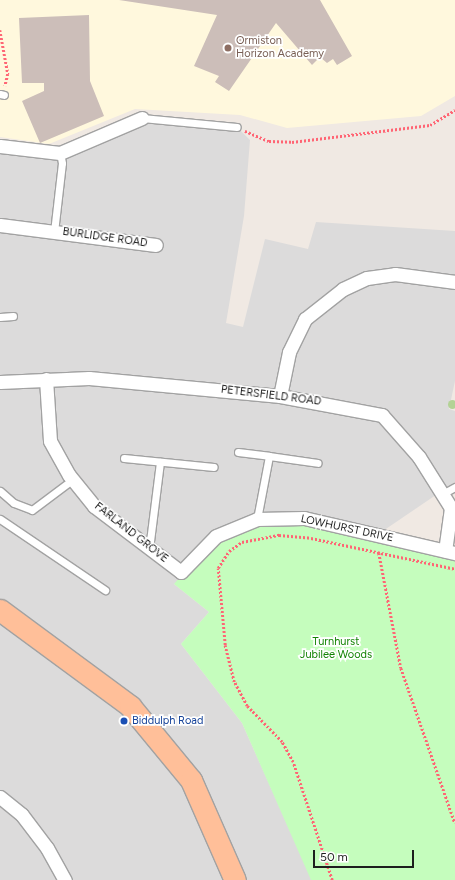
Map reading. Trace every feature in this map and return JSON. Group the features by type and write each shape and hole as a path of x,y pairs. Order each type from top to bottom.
{"main road":[{"path":"0,610 130,706 191,780 235,880"}],"street":[{"path":"0,146 60,153 142,118"},
{"name":"BURLIDGE ROAD","path":"0,225 156,245"},
{"path":"280,396 289,352 302,325 343,289 367,278 395,274 455,282"},
{"name":"PETERSFIELD ROAD","path":"0,382 89,378 280,396 382,415 450,490 452,522 450,552"},
{"name":"FARLAND GROVE","path":"46,379 50,441 72,480 94,506 181,572 216,536"},
{"name":"LOWHURST DRIVE","path":"216,536 257,519 304,518 450,552"},
{"path":"0,797 22,815 47,848 65,880"}],"lane":[{"path":"142,118 237,127"},
{"name":"BURLIDGE ROAD","path":"54,232 62,163 60,153"},
{"path":"0,318 13,316"},
{"path":"238,452 318,463"},
{"path":"257,519 269,456"},
{"path":"124,458 214,467"},
{"path":"149,549 160,462"},
{"path":"0,491 14,503 32,510 72,480"},
{"path":"0,519 105,590"}],"path":[{"path":"0,30 8,74 2,94"},
{"path":"237,127 269,141 292,142 430,126 455,110"},
{"path":"332,880 293,762 282,742 247,706 234,682 225,645 218,568 229,551 263,535 311,538 455,569"},
{"path":"379,553 401,668 455,823"}],"shaded area":[{"name":"Ormiston Horizon Academy","path":"0,0 455,0 455,96 421,116 287,128 240,115 135,109 49,144 0,137"},
{"path":"142,118 237,127 250,140 244,216 226,323 243,327 265,239 308,249 316,222 455,231 455,381 449,409 455,411 455,482 377,535 174,584 209,612 181,644 242,723 312,880 0,880 0,145 60,153"}],"green space":[{"path":"452,399 457,404 452,409 447,404"},
{"name":"Turnhurst Jubilee Woods","path":"304,518 455,553 455,880 311,880 242,723 181,644 209,612 174,584 216,536 257,519"}],"building":[{"path":"119,0 320,0 352,56 337,65 333,59 327,63 320,57 312,65 276,23 229,91 215,82 219,76 194,66 217,15"},
{"path":"89,15 90,81 104,116 40,143 22,101 44,91 44,83 22,83 19,18"}],"place":[{"name":"Ormiston Horizon Academy","path":"228,48"},
{"name":"Biddulph Road","path":"124,721"}]}
